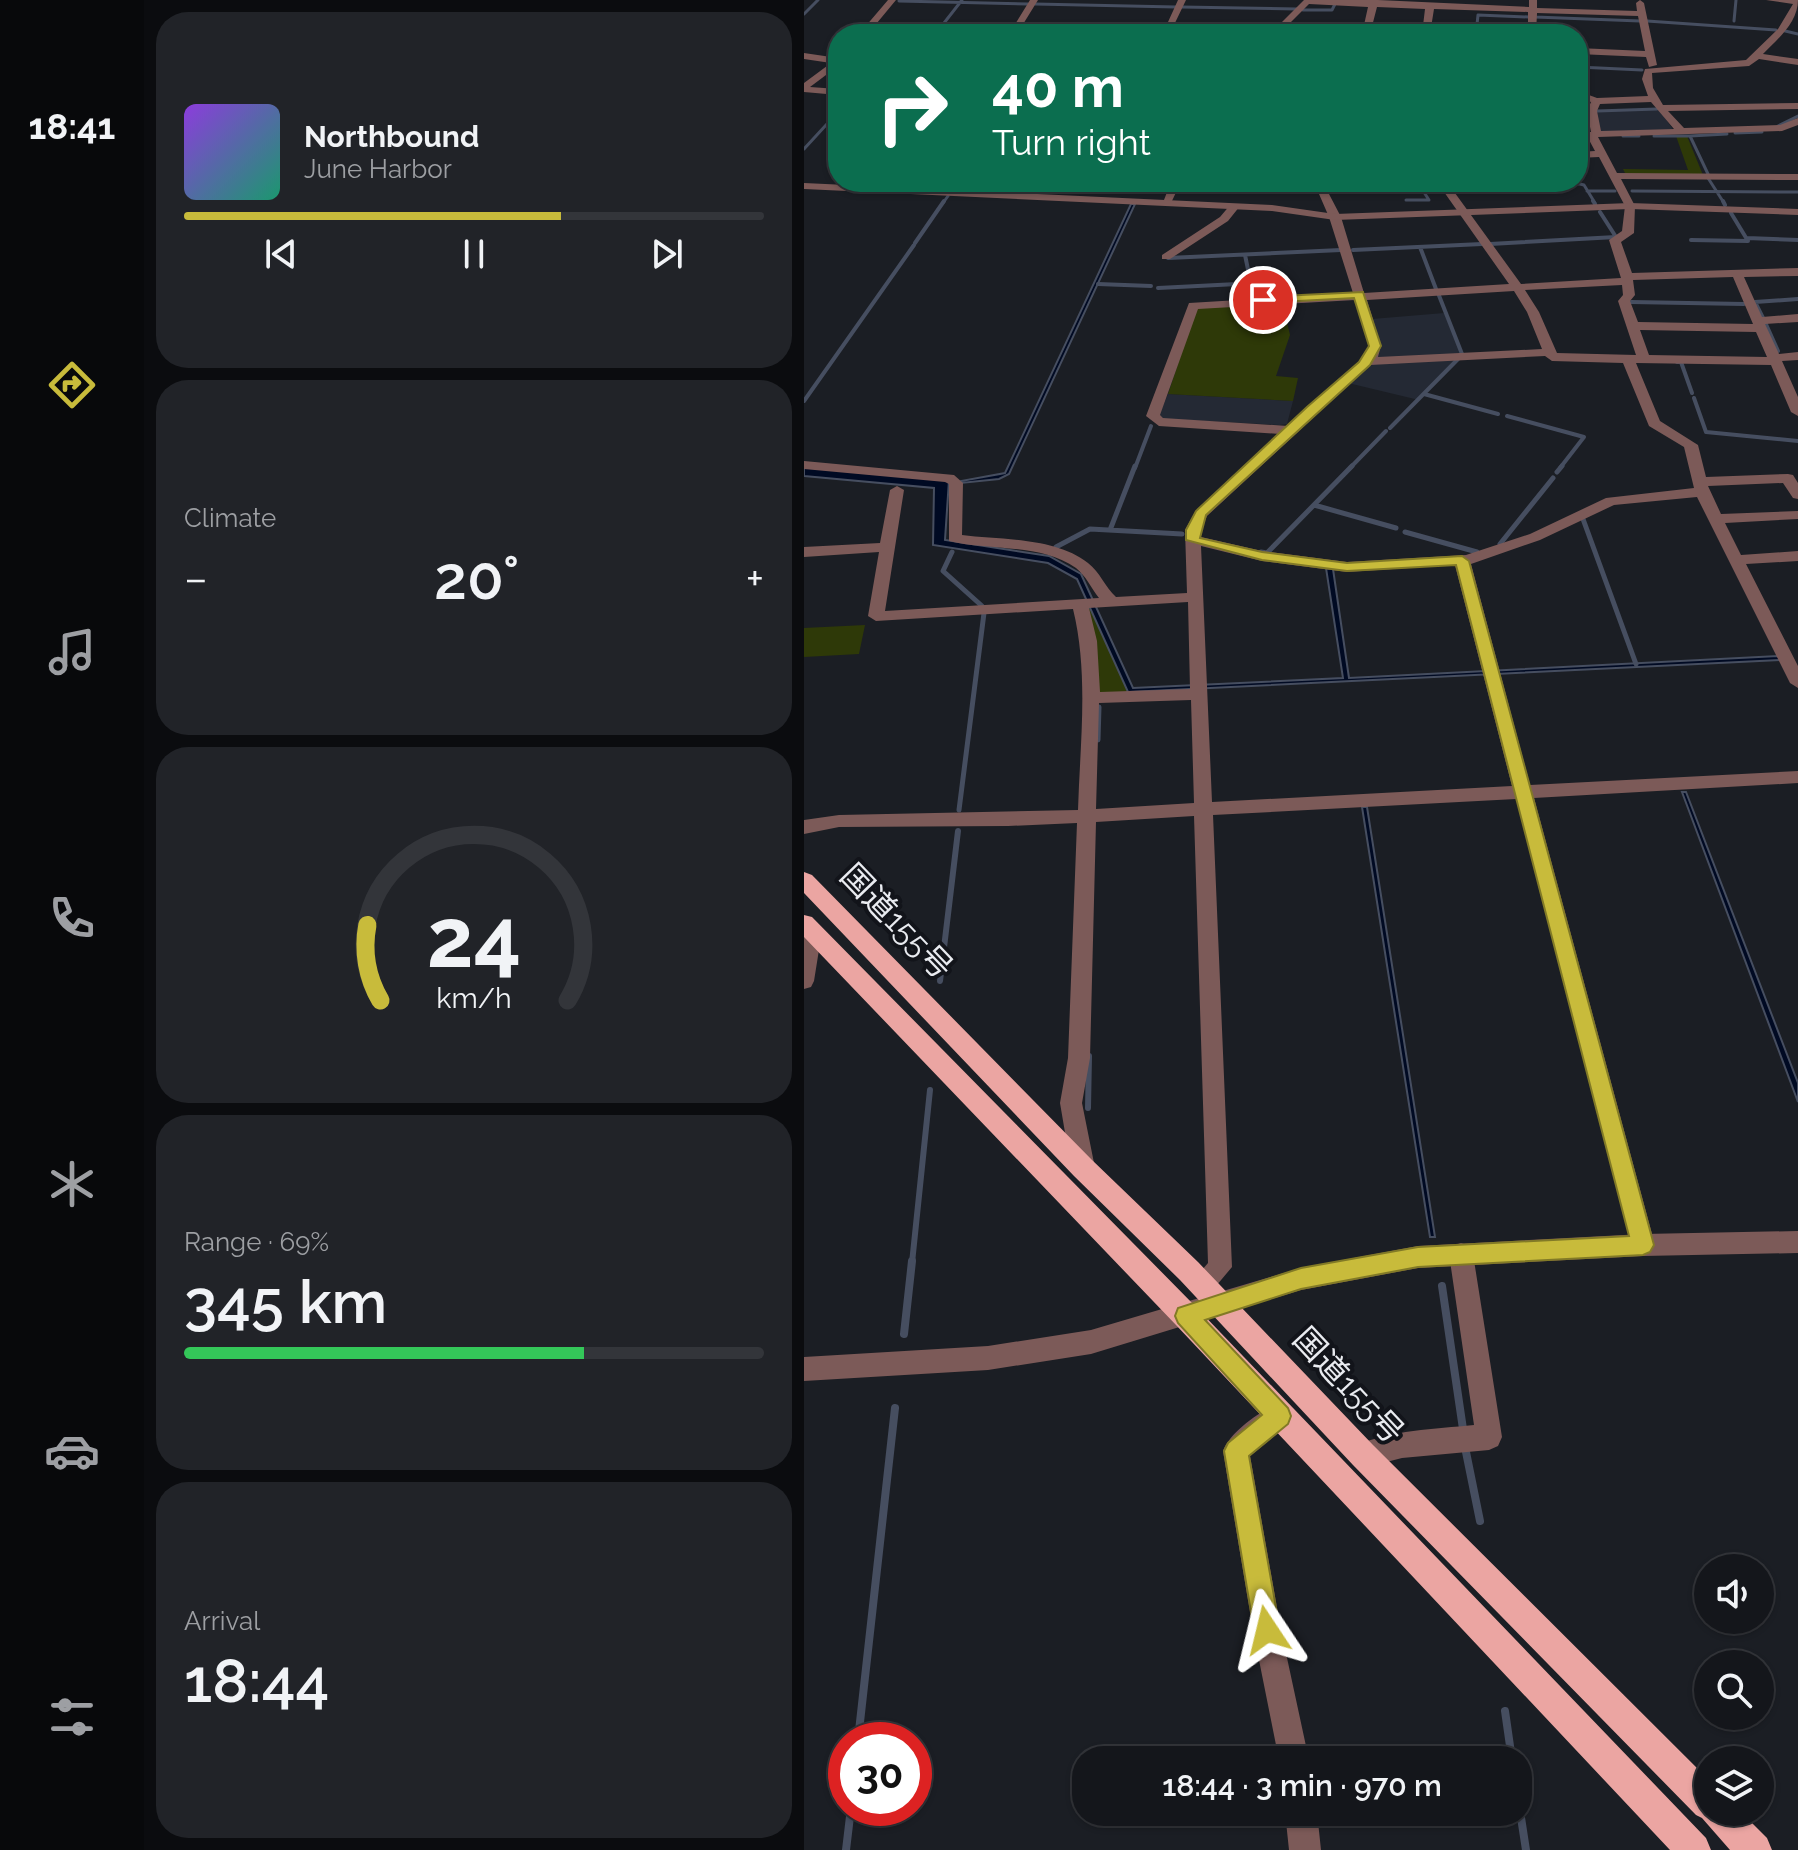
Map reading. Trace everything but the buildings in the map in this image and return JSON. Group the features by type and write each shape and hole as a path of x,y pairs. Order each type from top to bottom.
{"highway":[{"name":"国道155号","path":"804,880 1083,1168 1202,1284 1363,1455 1694,1789"},
{"path":"808,927 1186,1316 1694,1850"},
{"path":"1731,1826 1755,1850"}],"street":[{"path":"871,24 892,0"},
{"path":"1019,24 1034,0"},
{"path":"1171,24 1182,0"},
{"path":"1639,0 1653,69"},
{"path":"1683,133 1658,103 1645,81 1648,71 1749,63 1782,30 1798,2 1770,0"},
{"path":"1285,24 1310,1 1430,6 1533,5 1642,14"},
{"path":"1369,24 1373,2"},
{"path":"1427,24 1430,6"},
{"path":"1588,51 1650,54"},
{"path":"804,56 828,60"},
{"path":"1759,56 1798,62"},
{"path":"804,88 828,70"},
{"path":"804,88 828,91"},
{"path":"1588,98 1596,101 1798,106"},
{"path":"1596,101 1592,111 1594,134 1630,206 1628,233 1615,240 1615,244 1627,279 1629,295 1624,301 1644,359"},
{"path":"1588,134 1782,128 1798,121"},
{"path":"1588,155 1602,154"},
{"path":"1614,176 1798,177"},
{"path":"804,186 828,187"},
{"path":"932,192 1272,208 1335,217 1630,206 1798,212"},
{"path":"1166,203 1171,192"},
{"path":"1202,1284 1220,1267 1193,530 1201,514 1367,361 1375,346 1325,192"},
{"path":"1450,192 1533,312 1552,357 1775,359 1798,356"},
{"path":"1166,257 1224,219 1235,206"},
{"path":"1290,430 1159,422 1153,416 1193,306 1627,279 1798,272"},
{"path":"1737,274 1795,397 1798,412"},
{"path":"1634,326 1759,324 1798,318"},
{"path":"1367,361 1549,352"},
{"path":"1628,359 1654,423 1691,445 1700,487 1734,560 1792,658 1798,683"},
{"path":"804,465 949,478 956,483 953,491 954,538 1060,554 1093,575 1103,595 1094,603 1089,641 1091,698 1079,1058 1071,1103 1083,1168"},
{"path":"1193,540 1262,556 1347,567 1462,561 1535,537 1611,501 1700,487 1788,478 1798,495"},
{"path":"897,490 876,616 1194,597"},
{"path":"1715,519 1798,515"},
{"path":"804,552 887,547"},
{"path":"1734,560 1798,556"},
{"path":"1462,561 1643,1245"},
{"path":"1091,698 1198,689"},
{"path":"804,827 839,821 1008,820 1798,777"},
{"path":"804,981 808,927"},
{"path":"804,1369 988,1358 1091,1342 1301,1279 1418,1257 1643,1245 1798,1242"},
{"path":"1363,1455 1402,1445 1489,1437 1461,1254"},
{"path":"1279,1416 1236,1451 1291,1746"},
{"path":"1302,1826 1305,1850"}],"shaded area":[{"path":"1659,109 1674,131 1601,133 1594,111"},
{"path":"1444,313 1461,355 1375,360 1380,345 1372,319"},
{"path":"1463,357 1419,400 1348,383 1373,362"},
{"path":"1168,394 1293,401 1287,424 1280,425 1164,419 1159,415"}],"green space":[{"path":"1676,136 1687,136 1703,175 1626,175 1623,169 1688,170"},
{"path":"1282,301 1290,335 1276,376 1298,378 1293,401 1168,394 1197,307"},
{"path":"1083,607 1090,607 1128,692 1096,696"},
{"path":"865,625 859,654 804,657 804,628"}],"water":[{"path":"1131,204 1135,204 1009,474 999,479 961,483 1005,473"},
{"path":"804,467 949,480 945,540 1049,556 1081,574 1133,688 1343,678 1326,568 1333,569 1349,678 1778,656 1781,660 1128,692 1077,579 1048,563 933,545 934,488 804,476"},
{"path":"1682,792 1686,792 1798,1083 1798,1102"},
{"path":"1362,807 1367,807 1435,1237 1430,1237"}],"waterway":[{"path":"804,14 818,0"},
{"path":"1734,21 1736,0"},
{"path":"899,1 960,2"},
{"path":"943,24 960,2"},
{"path":"960,2 1028,4"},
{"path":"1035,4 1176,7"},
{"path":"1303,10 1332,10 1335,4"},
{"path":"1181,7 1297,9"},
{"path":"1535,13 1535,17 1640,21"},
{"path":"1477,24 1478,15 1529,17"},
{"path":"1647,21 1776,30"},
{"path":"1781,30 1798,34"},
{"path":"1588,67 1642,70"},
{"path":"1597,111 1657,109"},
{"path":"1778,126 1798,116"},
{"path":"804,149 828,123"},
{"path":"1735,133 1762,132"},
{"path":"1690,136 1727,134"},
{"path":"1623,136 1639,136"},
{"path":"1654,136 1690,136"},
{"path":"1690,136 1708,174"},
{"path":"1708,178 1717,192"},
{"path":"1588,191 1615,191"},
{"path":"1632,191 1717,192"},
{"path":"1406,200 1429,200 1424,192"},
{"path":"1588,192 1595,203"},
{"path":"1717,192 1798,192"},
{"path":"1717,192 1724,203"},
{"path":"943,203 948,196"},
{"path":"915,243 944,201"},
{"path":"1490,244 1616,237 1600,212"},
{"path":"1691,240 1748,241 1731,213"},
{"path":"1747,238 1798,240"},
{"path":"1353,250 1482,244"},
{"path":"804,401 914,245"},
{"path":"1420,247 1436,289"},
{"path":"1168,258 1341,250"},
{"path":"1245,255 1251,283"},
{"path":"1251,283 1279,282 1283,296"},
{"path":"1158,288 1251,283"},
{"path":"1098,284 1151,286"},
{"path":"1438,293 1462,354"},
{"path":"1763,318 1755,302 1798,299"},
{"path":"1631,302 1744,304"},
{"path":"1765,322 1778,351"},
{"path":"1390,428 1459,358"},
{"path":"1677,362 1681,362 1692,393"},
{"path":"1424,394 1498,414"},
{"path":"1694,398 1706,432 1798,441"},
{"path":"1507,416 1584,437 1560,468"},
{"path":"1135,468 1151,426"},
{"path":"1350,468 1386,431"},
{"path":"1110,530 1135,466"},
{"path":"1261,552 1267,553 1352,466"},
{"path":"1557,472 1562,466"},
{"path":"1500,544 1553,478"},
{"path":"1314,505 1396,528"},
{"path":"1583,519 1636,664"},
{"path":"1056,547 1090,529 1182,534"},
{"path":"1405,532 1477,552"},
{"path":"952,552 943,571 982,606"},
{"path":"959,810 984,613"},
{"path":"1098,740 1099,707"},
{"path":"940,981 958,831"},
{"path":"1088,1108 1089,1056"},
{"path":"912,1263 930,1090"},
{"path":"904,1334 912,1261"},
{"path":"1442,1286 1463,1429"},
{"path":"860,1722 895,1408"},
{"path":"1466,1452 1480,1521"},
{"path":"1505,1711 1510,1746"},
{"path":"846,1850 849,1826"},
{"path":"1522,1826 1526,1850"}],"route":[{"path":"1263,300 1359,295 1375,346 1372,356 1364,365 1311,409 1201,514 1193,530 1193,540 1262,556 1347,567 1462,561 1643,1245 1418,1257 1301,1279 1186,1316 1279,1416 1236,1451 1267,1630"}]}
